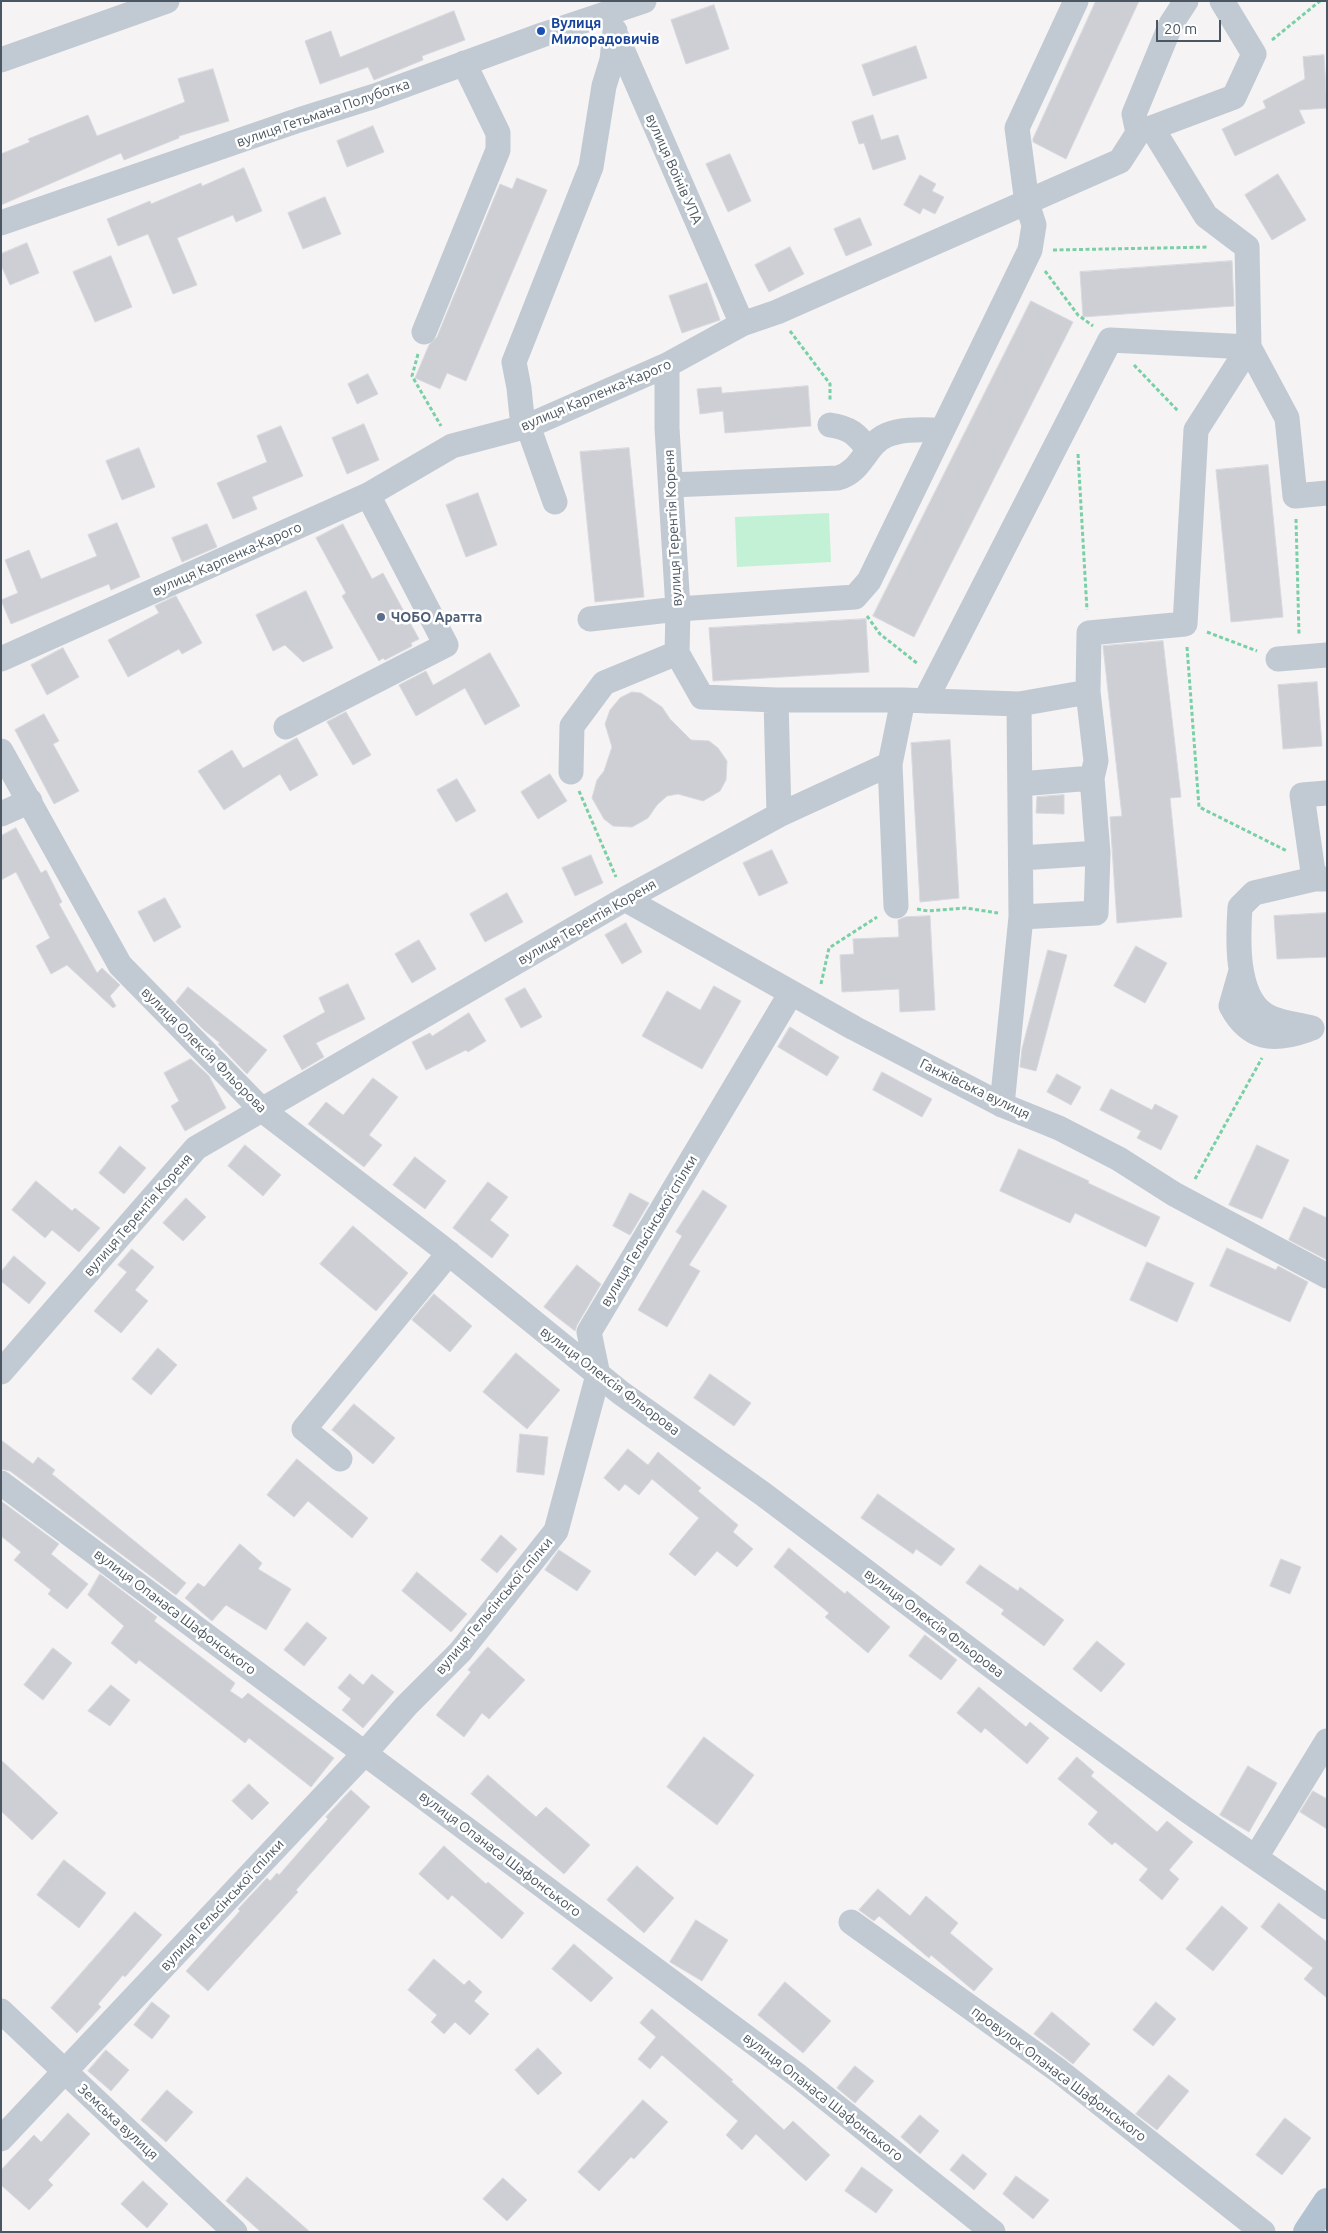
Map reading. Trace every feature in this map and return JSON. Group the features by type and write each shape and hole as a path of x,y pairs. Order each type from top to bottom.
{"main road":[{"path":"1307,2232 1326,2207"}],"street":[{"path":"1,60 166,1"},
{"path":"590,619 678,609 854,597 869,581 1030,250 1034,225 1027,203 1018,128 1076,1"},
{"path":"1186,1 1171,24 1134,114 1206,216 1247,247 1249,347 1287,418 1295,496 1327,493"},
{"path":"1145,130 1234,97 1254,54 1222,1"},
{"path":"555,502 525,426 514,362 591,167 604,86 630,10"},
{"name":"вулиця Гетьмана Полуботка","path":"1,223 299,120 375,96 542,35 630,10"},
{"name":"вулиця Воїнів УПА","path":"630,10 742,324"},
{"path":"424,332 498,150 498,134 464,63"},
{"name":"вулиця Карпенка-Карого","path":"1,659 368,495 452,446 525,426 668,365 742,324 777,312 1120,162 1145,130"},
{"path":"896,906 890,764 914,700 937,678 1110,340 1249,347"},
{"path":"1021,916 1096,913 1098,853 1092,778 1096,761 1088,692 1088,633 1185,624 1196,430 1249,347"},
{"name":"вулиця Терентія Кореня","path":"668,365 667,428 678,609 677,653"},
{"path":"830,425 845,428 857,436 869,450"},
{"path":"671,485 838,478 848,475 856,469 869,450 885,435 898,431 941,430"},
{"path":"286,727 446,645 368,495"},
{"path":"571,772 572,726 604,683 677,653 702,697 776,700 914,700 1019,704 1088,692"},
{"path":"1289,658 1327,655"},
{"path":"776,700 779,814"},
{"path":"1002,1105 1021,916 1019,704"},
{"name":"вулиця Олексія Фльорова","path":"1,751 120,965 261,1109 449,1253 598,1375 763,1494 1067,1723 1327,1907"},
{"name":"вулиця Терентія Кореня","path":"1,1372 196,1148 625,899 779,814 890,764"},
{"path":"1020,784 1092,778"},
{"path":"1320,1027 1289,1036 1266,1037 1248,1029 1238,1018 1232,1006 1241,970 1240,907 1254,893 1317,874 1302,795 1327,793"},
{"path":"1,814 30,801"},
{"path":"1021,858 1098,853"},
{"name":"Ганжівська вулиця","path":"625,899 816,1007 1002,1105 1059,1128 1119,1159 1184,1200 1327,1276"},
{"path":"1241,970 1251,1000 1264,1014 1281,1021 1320,1027"},
{"name":"вулиця Гельсінської спілки","path":"1,2139 66,2073 364,1754 406,1706 460,1652 556,1531 598,1375 589,1332 791,993"},
{"path":"340,1459 304,1429 449,1253"},
{"name":"вулиця Опанаса Шафонського","path":"1,1483 797,2075 993,2232"},
{"path":"1256,1857 1327,1740"},
{"name":"провулок Опанаса Шафонського","path":"851,1922 1059,2072 1264,2232"},
{"name":"Земська вулиця","path":"1,2011 235,2232"}],"path":[{"path":"1254,54 1320,1"},
{"path":"1030,250 1247,247"},
{"path":"1030,250 1078,315 1110,340 1196,430"},
{"path":"777,312 830,384 830,425"},
{"path":"424,332 412,376 452,446"},
{"path":"1078,446 1088,633"},
{"path":"1295,496 1289,658 1185,624 1199,807 1317,874"},
{"path":"854,597 880,634 937,678"},
{"path":"571,772 625,899"},
{"path":"816,1007 830,948 896,906 928,911 966,908 1021,916"},
{"path":"1184,1200 1274,1037"}],"green space":[{"path":"829,513 831,562 737,567 735,517"}],"building":[{"path":"1096,1 1139,1 1066,159 1033,142 1033,139"},
{"path":"714,5 729,49 686,64 671,20"},
{"path":"454,11 465,40 422,56 423,60 374,80 368,67 320,84 305,41 331,31 340,57"},
{"path":"916,46 927,78 873,96 862,65"},
{"path":"1324,55 1327,108 1299,110 1305,123 1235,156 1222,129 1266,108 1263,101 1305,79 1303,57"},
{"path":"213,69 229,121 179,136 179,138 124,160 121,153 1,205 1,154 30,142 28,139 88,115 97,136 185,102 178,79"},
{"path":"873,115 881,140 898,135 906,159 873,170 864,143 859,144 852,122"},
{"path":"373,126 384,152 347,167 337,141"},
{"path":"730,154 751,201 728,212 706,164"},
{"path":"244,168 262,211 236,222 233,215 177,238 197,285 173,294 148,234 118,246 107,219 150,201 151,204 201,183 202,186"},
{"path":"1278,174 1306,220 1272,240 1245,195"},
{"path":"920,175 936,184 932,191 944,197 935,214 923,208 920,214 904,205"},
{"path":"517,178 547,190 466,381 447,373 440,389 415,378 429,345 437,337 500,184 512,189"},
{"path":"325,197 341,234 303,249 288,213"},
{"path":"860,218 872,245 846,256 834,229"},
{"path":"27,243 39,273 10,285 1,265 1,254"},
{"path":"790,247 804,274 769,292 755,265"},
{"path":"111,256 132,307 95,322 73,272"},
{"path":"1232,261 1234,306 1083,317 1080,272"},
{"path":"707,283 720,320 682,333 669,296"},
{"path":"1031,301 1073,322 914,637 873,616"},
{"path":"368,374 378,394 357,404 348,384"},
{"path":"808,386 811,426 725,433 723,411 700,414 697,389 721,387 722,393"},
{"path":"364,424 379,460 347,474 332,438"},
{"path":"281,426 303,476 252,497 257,509 233,519 217,483 267,462 257,436"},
{"path":"139,448 155,487 122,500 106,461"},
{"path":"629,448 644,597 595,602 580,452"},
{"path":"1268,465 1283,617 1231,622 1216,470"},
{"path":"478,493 497,545 466,557 446,505"},
{"path":"117,523 140,577 111,590 109,584 11,624 1,600 18,593 5,560 29,550 41,579 97,556 88,535"},
{"path":"207,524 217,547 182,562 172,538"},
{"name":"ЧОБО Аратта","path":"343,524 372,579 383,573 419,639 411,643 412,646 385,660 383,658 379,661 342,596 346,593 316,538"},
{"path":"306,591 333,648 303,662 285,645 273,651 256,615"},
{"path":"176,596 202,643 182,654 179,649 128,677 108,640 159,613 155,606"},
{"path":"866,619 869,672 713,681 709,628"},
{"path":"1163,641 1181,797 1170,798 1182,917 1117,923 1110,817 1122,816 1103,646"},
{"path":"63,648 79,677 47,695 31,665"},
{"path":"490,653 520,706 485,725 465,688 416,716 399,685 426,671 433,685"},
{"path":"1317,682 1322,746 1283,749 1278,685"},
{"path":"632,692 641,693 662,707 670,719 691,740 709,741 718,748 727,761 726,780 720,791 703,801 678,794 667,796 657,805 648,818 632,827 613,826 604,819 592,798 597,780 604,771 612,747 605,724 610,710 620,698"},
{"path":"346,712 371,755 353,765 327,722"},
{"path":"44,714 59,741 53,744 79,791 54,804 15,730"},
{"path":"297,738 318,775 290,791 280,774 224,810 198,771 232,750 243,768"},
{"path":"950,740 959,898 920,902 911,743"},
{"path":"550,774 567,801 538,819 521,792"},
{"path":"457,779 476,811 456,822 437,790"},
{"path":"1064,795 1064,814 1036,813 1037,797"},
{"path":"16,828 41,873 46,870 62,902 59,904 97,973 102,968 120,985 110,996 116,1006 113,1008 67,965 51,974 36,946 50,938 16,872 1,880 1,836"},
{"path":"772,850 788,883 759,896 743,863"},
{"path":"591,855 603,883 575,896 562,868"},
{"path":"507,893 523,922 485,942 470,914"},
{"path":"165,898 181,927 154,942 138,912"},
{"path":"1327,913 1327,957 1277,959 1274,916"},
{"path":"930,916 935,1010 900,1012 899,989 842,992 840,955 854,954 853,939 899,937 898,920 905,917"},
{"path":"626,923 642,952 622,964 605,935"},
{"path":"419,940 436,969 412,983 395,954"},
{"path":"1136,946 1167,963 1145,1003 1114,986"},
{"path":"1048,950 1067,955 1036,1071 1020,1067 1022,1049"},
{"path":"348,984 365,1019 316,1043 324,1057 302,1070 283,1036 325,1012 319,998"},
{"path":"714,986 741,1001 702,1069 642,1036 667,991 700,1010"},
{"path":"188,987 267,1050 247,1074 218,1044 220,1043 176,1002"},
{"path":"525,988 542,1017 521,1028 505,999"},
{"path":"469,1013 486,1041 468,1052 466,1050 426,1070 412,1042 430,1033 432,1036"},
{"path":"790,1027 839,1057 827,1076 778,1047"},
{"path":"191,1059 209,1076 226,1108 185,1131 171,1106 179,1101 164,1073"},
{"path":"882,1072 932,1099 922,1117 873,1090"},
{"path":"1057,1074 1081,1087 1071,1105 1047,1092"},
{"path":"373,1078 398,1097 369,1135 382,1145 364,1167 308,1124 326,1102 343,1115"},
{"path":"1111,1089 1152,1110 1155,1104 1178,1116 1161,1150 1137,1138 1141,1131 1100,1110"},
{"path":"245,1145 281,1175 263,1196 228,1166"},
{"path":"1257,1145 1289,1160 1262,1219 1229,1205"},
{"path":"120,1146 146,1168 124,1194 99,1173"},
{"path":"1019,1149 1089,1181 1088,1183 1160,1217 1146,1247 1075,1213 1070,1223 1000,1191"},
{"path":"415,1157 446,1181 425,1209 393,1185"},
{"path":"36,1181 72,1211 75,1208 100,1228 79,1252 52,1230 45,1238 12,1210"},
{"path":"488,1182 508,1197 490,1220 509,1235 492,1258 453,1228"},
{"path":"703,1190 727,1206 689,1265 700,1271 667,1327 638,1310 682,1236 676,1232"},
{"path":"630,1193 649,1203 630,1235 613,1226"},
{"path":"186,1198 206,1217 183,1241 163,1223"},
{"path":"1304,1207 1327,1218 1327,1260 1289,1240"},
{"path":"353,1226 408,1273 376,1311 320,1264"},
{"path":"1227,1248 1276,1270 1278,1266 1308,1282 1290,1322 1210,1286"},
{"path":"132,1249 154,1267 135,1290 148,1301 121,1333 94,1311 127,1272 118,1265"},
{"path":"14,1256 46,1283 29,1304 1,1281 1,1272"},
{"path":"1147,1262 1194,1283 1177,1322 1130,1300"},
{"path":"577,1265 601,1284 575,1331 544,1307"},
{"path":"434,1294 472,1326 450,1352 412,1320"},
{"path":"158,1348 177,1365 151,1395 132,1379"},
{"path":"516,1353 560,1390 527,1429 483,1392"},
{"path":"710,1374 751,1403 734,1426 694,1398"},
{"path":"354,1404 395,1438 373,1464 332,1430"},
{"path":"520,1434 548,1437 544,1475 517,1472"},
{"path":"1,1440 33,1464 38,1457 55,1470 52,1474 186,1583 176,1595 10,1471 1,1469"},
{"path":"628,1449 648,1465 658,1452 701,1488 698,1491 738,1525 733,1532 753,1549 737,1567 717,1551 695,1576 669,1554 699,1518 652,1479 639,1495 625,1484 619,1491 604,1478"},
{"path":"297,1459 368,1518 352,1538 308,1501 294,1517 267,1495"},
{"path":"878,1494 955,1549 941,1566 916,1549 913,1554 861,1518"},
{"path":"1,1501 59,1544 51,1554 88,1584 67,1609 48,1594 51,1590 14,1560 21,1552 1,1536"},
{"path":"501,1535 517,1549 497,1573 481,1560"},
{"path":"240,1544 262,1563 258,1569 291,1589 266,1630 226,1605 212,1621 185,1598 198,1583 204,1587"},
{"path":"789,1548 845,1594 847,1591 890,1627 868,1653 825,1617 829,1613 774,1567"},
{"path":"559,1550 591,1571 577,1591 545,1570"},
{"path":"1281,1559 1301,1567 1290,1594 1270,1586"},
{"path":"980,1565 1018,1591 1020,1587 1064,1620 1044,1646 1001,1614 1004,1610 966,1583"},
{"path":"417,1572 467,1614 451,1632 402,1591"},
{"path":"100,1574 157,1617 154,1621 235,1683 230,1691 242,1699 248,1693 334,1758 311,1787 249,1738 245,1743 139,1660 136,1664 111,1643 124,1626 88,1595"},
{"path":"307,1622 327,1638 304,1666 284,1650"},
{"path":"925,1635 957,1660 941,1680 909,1656"},
{"path":"1097,1641 1125,1664 1101,1692 1073,1669"},
{"path":"488,1647 525,1680 489,1719 482,1713 464,1737 436,1715 471,1672 468,1670"},
{"path":"53,1648 72,1663 43,1700 24,1685"},
{"path":"350,1674 363,1685 372,1674 394,1692 363,1728 342,1710 351,1699 338,1688"},
{"path":"111,1685 130,1700 110,1726 88,1711"},
{"path":"979,1687 1026,1727 1030,1722 1049,1738 1027,1764 985,1728 981,1733 957,1713"},
{"path":"704,1737 754,1775 717,1825 667,1787"},
{"path":"1077,1757 1094,1772 1091,1776 1157,1832 1167,1821 1193,1842 1169,1870 1179,1879 1162,1900 1139,1880 1148,1869 1115,1842 1112,1845 1088,1824 1098,1812 1058,1779"},
{"path":"1,1760 58,1813 32,1840 1,1811"},
{"path":"1248,1766 1277,1783 1249,1832 1220,1815"},
{"path":"488,1775 536,1817 546,1807 590,1845 564,1874 471,1794"},
{"path":"249,1784 269,1803 252,1820 232,1801"},
{"path":"351,1790 370,1807 296,1890 298,1892 208,1991 186,1971 240,1911 238,1909 267,1878 270,1881 277,1873 279,1875 328,1819 326,1817"},
{"path":"1313,1791 1327,1799 1327,1829 1300,1812"},
{"path":"444,1846 486,1884 488,1882 524,1913 502,1939 452,1895 448,1900 419,1874"},
{"path":"64,1860 106,1893 79,1928 37,1895"},
{"path":"637,1866 674,1898 644,1933 607,1900"},
{"path":"878,1889 910,1916 926,1896 958,1923 950,1933 993,1969 974,1991 931,1955 929,1958 879,1916 874,1921 859,1910"},
{"path":"1279,1903 1327,1942 1327,1998 1304,1979 1313,1968 1261,1927"},
{"path":"1222,1906 1248,1928 1213,1971 1186,1949"},
{"path":"135,1912 162,1935 125,1977 123,1975 98,2004 101,2007 77,2033 51,2008"},
{"path":"696,1920 728,1940 702,1981 670,1962"},
{"path":"574,1944 613,1978 591,2002 552,1969"},
{"path":"434,1959 464,1985 469,1980 482,1992 474,2001 489,2014 470,2035 455,2022 444,2034 431,2022 437,2015 408,1990"},
{"path":"785,1982 831,2021 803,2053 758,2015"},
{"path":"152,2002 170,2016 152,2039 134,2025"},
{"path":"1156,2002 1176,2019 1153,2046 1133,2030"},
{"path":"652,2009 733,2080 731,2081 784,2130 793,2121 830,2155 806,2181 756,2134 742,2150 726,2135 738,2121 662,2055 650,2069 638,2059 656,2037 640,2023"},
{"path":"1052,2012 1090,2044 1073,2064 1034,2034"},
{"path":"538,2048 562,2073 538,2095 515,2070"},
{"path":"106,2050 129,2070 111,2091 88,2071"},
{"path":"855,2066 874,2081 855,2103 837,2088"},
{"path":"1169,2075 1189,2091 1157,2130 1136,2114"},
{"path":"167,2090 193,2112 166,2142 141,2120"},
{"path":"643,2100 668,2122 634,2159 631,2157 599,2191 578,2172"},
{"path":"68,2113 90,2134 48,2180 53,2185 29,2210 1,2185 1,2170 34,2135 41,2142"},
{"path":"920,2115 939,2131 920,2154 901,2137"},
{"path":"1285,2118 1311,2138 1282,2175 1256,2155"},
{"path":"963,2154 987,2174 974,2190 950,2170"},
{"path":"862,2167 893,2190 876,2213 845,2191"},
{"path":"1016,2176 1049,2200 1033,2219 1003,2194"},
{"path":"247,2177 310,2232 261,2232 226,2201"},
{"path":"503,2178 527,2200 507,2221 483,2199"},
{"path":"143,2181 168,2204 147,2228 121,2204"}],"place":[{"name":"Вулиця Милорадовичів","path":"541,31"},
{"name":"ЧОБО Аратта","path":"381,617"}]}
